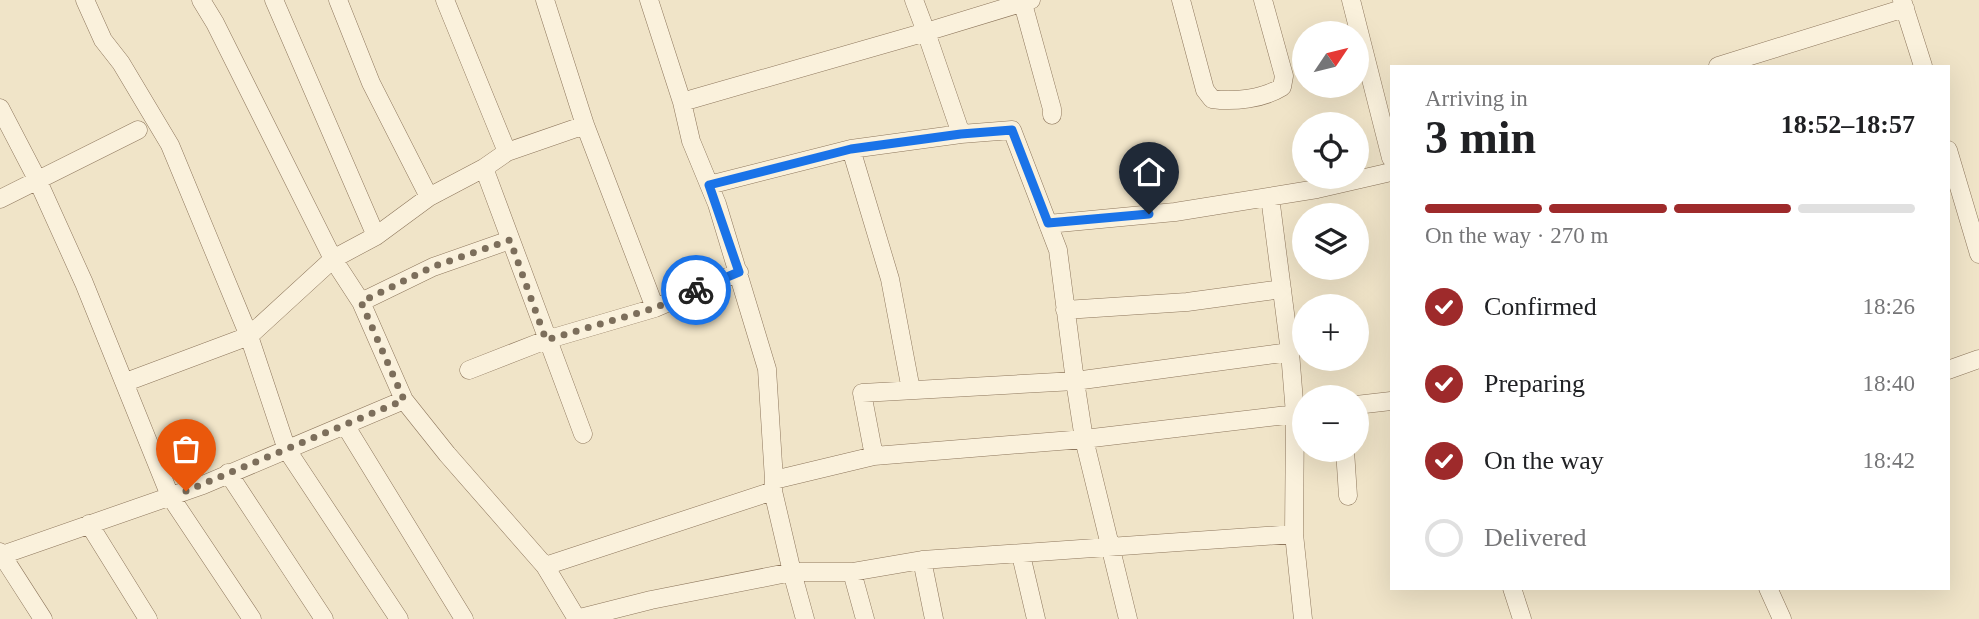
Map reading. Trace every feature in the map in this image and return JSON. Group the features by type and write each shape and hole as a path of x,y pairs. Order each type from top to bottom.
{"street":[{"path":"85,0 103,40 121,63 170,145 249,336 287,450 399,619"},
{"path":"201,0 333,259 361,302 404,400 545,566 577,619 651,600 792,572 852,572 922,561 1294,534"},
{"path":"274,0 376,236"},
{"path":"338,0 371,83 429,197"},
{"path":"445,0 507,152"},
{"path":"545,0 584,125 655,308"},
{"path":"649,0 682,102 691,141 739,272 767,369 774,486 802,618"},
{"path":"914,0 961,134"},
{"path":"1181,0 1205,90 1212,99 1226,101 1271,94 1282,87 1284,76 1263,0"},
{"path":"1351,0 1390,154"},
{"path":"682,102 1025,1 1052,115"},
{"path":"1721,65 1904,4 1923,65"},
{"path":"0,108 37,179 126,382 170,496 252,619"},
{"path":"126,382 249,336 333,259 376,236 429,197 484,168 507,152 584,125"},
{"path":"0,199 138,130"},
{"path":"709,185 851,149 1012,130 1058,250 1084,439 1128,619"},
{"path":"851,149 890,279 911,390"},
{"path":"1950,157 1979,254"},
{"path":"484,168 583,434"},
{"path":"1048,223 1175,212 1317,189 1390,172"},
{"path":"1270,197 1295,385"},
{"path":"361,302 432,267 510,240"},
{"path":"469,370 546,340 655,308 739,272"},
{"path":"1065,310 1187,302 1282,289"},
{"path":"874,456 862,393 1075,381 1290,352"},
{"path":"1950,369 1979,359"},
{"path":"43,619 1,553 203,485 404,400"},
{"path":"1369,404 1390,401"},
{"path":"545,566 774,486 874,456 1084,439 1292,414"},
{"path":"345,425 464,619"},
{"path":"1298,462 1294,534 1303,619"},
{"path":"1346,462 1348,496"},
{"path":"228,473 324,619"},
{"path":"89,524 148,619"},
{"path":"1021,555 1036,619"},
{"path":"922,561 934,619"},
{"path":"852,572 864,619"},
{"path":"1513,590 1522,619"},
{"path":"1769,590 1782,619"}],"way so far":[{"path":"186,491 404,400 361,302 432,267 510,240 546,340 655,308 696,290"}],"route":[{"path":"696,290 739,272 709,185 851,149 1012,130 1048,223 1149,214"}]}
